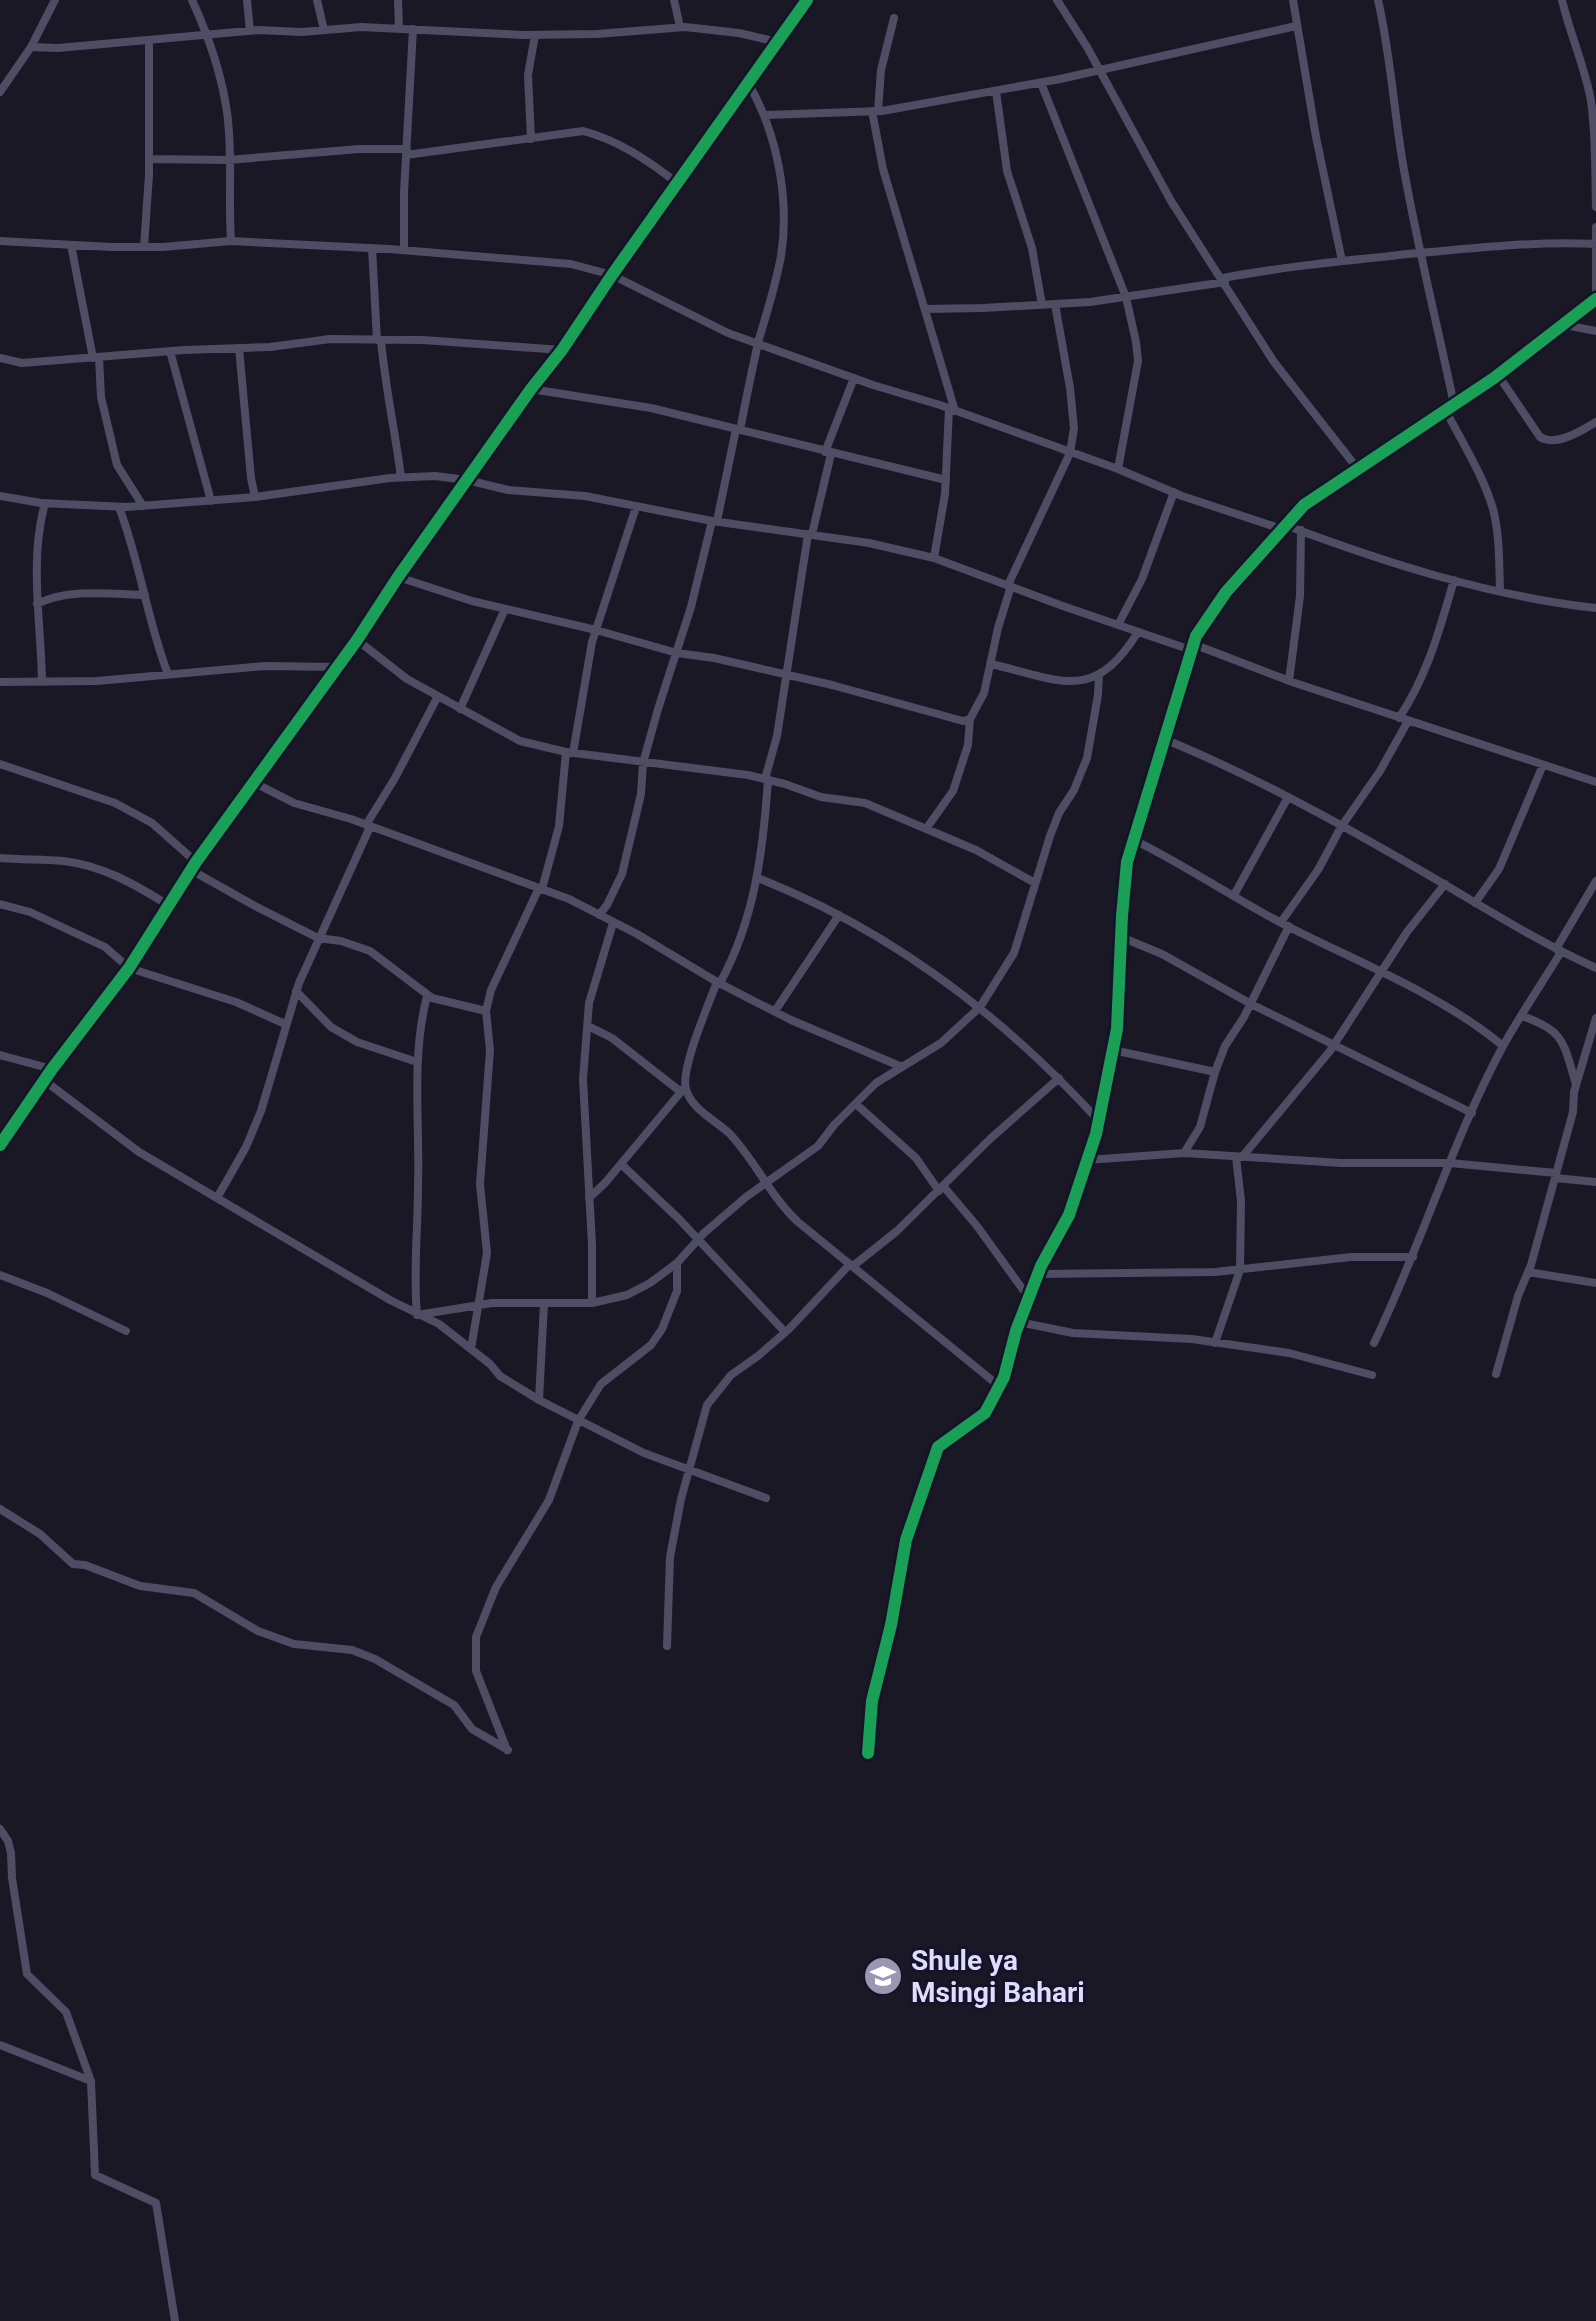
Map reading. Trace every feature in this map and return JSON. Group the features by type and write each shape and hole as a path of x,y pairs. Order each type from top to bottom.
{"street":[{"path":"0,92 31,47 55,0"},
{"path":"192,0 217,60 227,115 231,241"},
{"path":"247,0 250,31"},
{"path":"317,0 324,30"},
{"path":"398,0 399,28"},
{"path":"674,0 680,27"},
{"path":"0,1145 52,1069 129,968 194,866 338,667 398,577 562,350 807,0"},
{"path":"1057,0 1171,201 1274,362 1357,468"},
{"path":"1293,0 1316,137 1342,261"},
{"path":"1378,0 1386,36 1403,166 1454,405"},
{"path":"1562,0 1591,101 1595,132 1596,207"},
{"path":"894,18 875,111 883,169 952,410 942,522 934,558"},
{"path":"765,115 875,111 996,91 1296,26"},
{"path":"31,47 250,31 361,27 535,35 597,34 680,27 739,33 777,42"},
{"path":"404,250 413,29"},
{"path":"531,139 528,75 535,35"},
{"path":"144,247 149,159 149,40"},
{"path":"599,915 622,874 641,794 643,763 715,521 781,255 784,214 773,141 765,115 748,83"},
{"path":"1041,83 1126,297 1138,361 1118,469"},
{"path":"996,91 1007,171 1032,248 1042,305"},
{"path":"149,159 228,160 359,149 407,152 583,131 603,136 650,163 677,183"},
{"path":"868,1753 872,1701 891,1625 906,1540 938,1447 985,1413 999,1386 1038,1274 1069,1215 1099,1121 1117,1029 1127,862 1192,647 1226,592 1304,505 1498,375 1596,298 1596,227"},
{"path":"0,241 144,247 231,241 404,250 571,264 612,275 728,333 1118,469 1174,492 1301,530 1413,570 1544,602 1596,608"},
{"path":"925,309 1042,305 1126,297 1284,267 1497,244 1596,244"},
{"path":"71,245 96,358 102,407 117,465 143,506"},
{"path":"372,248 385,390 392,414 401,477"},
{"path":"926,829 953,791 968,745 970,719 984,693 1010,586 1070,453 1074,428 1070,388 1055,304"},
{"path":"1565,325 1596,331"},
{"path":"0,358 22,363 330,339 423,340 562,350"},
{"path":"239,348 255,497"},
{"path":"170,351 211,501"},
{"path":"1498,375 1540,437 1547,441 1558,441 1596,422"},
{"path":"589,1198 683,1090 690,1057 718,982 742,937 758,878 765,831 766,780 777,736 810,534 828,453 854,378"},
{"path":"531,389 651,408 946,480"},
{"path":"1446,411 1492,508 1498,537 1500,591"},
{"path":"0,496 45,503 143,506 255,497 401,477 435,476 508,490 585,496 715,521 869,543 934,558 1138,632 1192,647 1596,782"},
{"path":"1118,625 1142,579 1174,492"},
{"path":"42,682 37,604 39,525 45,503"},
{"path":"119,507 130,535 157,645 168,674"},
{"path":"471,1349 487,1253 480,1184 490,1050 486,1011 491,990 540,888 559,826 569,752 596,630 636,507"},
{"path":"1289,681 1300,596 1301,530"},
{"path":"398,577 505,609 677,653 714,658 882,698 951,719 970,719"},
{"path":"1184,1153 1200,1127 1225,1046 1251,1004 1285,924 1341,827 1380,771 1431,659 1454,580"},
{"path":"37,604 69,595 145,595"},
{"path":"460,709 505,609"},
{"path":"991,664 1081,682 1099,675 1127,650 1138,632"},
{"path":"357,640 407,679 520,741 569,752 714,770 766,780 821,797 865,803 976,850 1035,883"},
{"path":"0,682 97,681 265,666 338,667"},
{"path":"417,1315 478,1304 592,1303 627,1295 650,1283 677,1263 698,1240 765,1183 818,1146 876,1083 941,1043 980,1007 1014,953 1050,836 1087,758 1099,675"},
{"path":"217,1198 246,1147 261,1111 285,1024 318,938 368,826 438,696"},
{"path":"1164,739 1225,764 1445,884 1558,951 1596,968"},
{"path":"0,764 115,803 152,823 194,866 255,906 318,938 341,941 370,951 427,996 486,1011"},
{"path":"1475,903 1499,869 1543,765"},
{"path":"253,782 294,803 317,807 540,888 637,934 718,982 775,1011 871,1057 902,1067"},
{"path":"1234,895 1287,799"},
{"path":"1134,840 1481,1028 1503,1046"},
{"path":"0,858 63,861 91,867 116,875 168,905"},
{"path":"758,878 839,915 911,958 980,1007 1059,1078 1099,1121"},
{"path":"1374,1343 1503,1046 1596,881"},
{"path":"1215,1343 1240,1270 1239,1157 1333,1046 1407,932 1445,884"},
{"path":"0,904 30,912 105,947 129,968 236,1002 285,1024"},
{"path":"775,1011 839,915"},
{"path":"592,1303 583,1079 592,990 613,923"},
{"path":"1121,937 1162,954 1251,1004 1472,1113"},
{"path":"296,991 331,1027 357,1042 417,1062"},
{"path":"417,1315 413,1279 419,1182 417,1062 419,1027 427,996"},
{"path":"1522,1016 1540,1022 1563,1040 1576,1084"},
{"path":"1496,1374 1573,1112 1576,1084 1596,1018"},
{"path":"588,1026 612,1038 683,1090 730,1134 798,1222 999,1386"},
{"path":"1113,1050 1215,1072"},
{"path":"0,1055 52,1069"},
{"path":"667,1646 670,1557 688,1470 707,1405 731,1375 785,1332 852,1265 877,1249 1001,1129 1059,1078"},
{"path":"45,1081 139,1152 417,1315 439,1324 500,1376 539,1400 644,1453 766,1498"},
{"path":"856,1104 916,1158 977,1226 1029,1298"},
{"path":"1087,1160 1184,1153 1341,1163 1450,1163 1596,1182"},
{"path":"621,1164 785,1332"},
{"path":"1038,1274 1240,1270 1351,1257 1413,1257"},
{"path":"0,1509 40,1534 73,1564 85,1565 140,1586 194,1593 258,1631 294,1644 352,1650 375,1659 454,1705 472,1729 508,1750 476,1671 476,1637 496,1587 549,1500 578,1421 601,1384 651,1345 662,1329 677,1291 677,1263"},
{"path":"1528,1272 1596,1283"},
{"path":"0,1275 47,1293 126,1331"},
{"path":"539,1400 544,1304"},
{"path":"1019,1322 1073,1333 1192,1339 1289,1353 1372,1375"},
{"path":"0,1829 11,1853 27,1974 66,2012 91,2081 95,2175 156,2203 175,2321"},
{"path":"0,2045 91,2081"}],"cycle path":[{"path":"0,1145 52,1069 129,968 196,862 357,640 398,577 562,350 807,0"},
{"path":"868,1753 872,1701 891,1625 906,1540 938,1447 985,1413 1004,1377 1016,1331 1041,1266 1069,1215 1096,1134 1117,1029 1127,862 1196,636 1226,592 1304,505 1494,378 1596,299"}],"place":[{"name":"Shule ya Msingi Bahari","path":"883,1976"}]}
